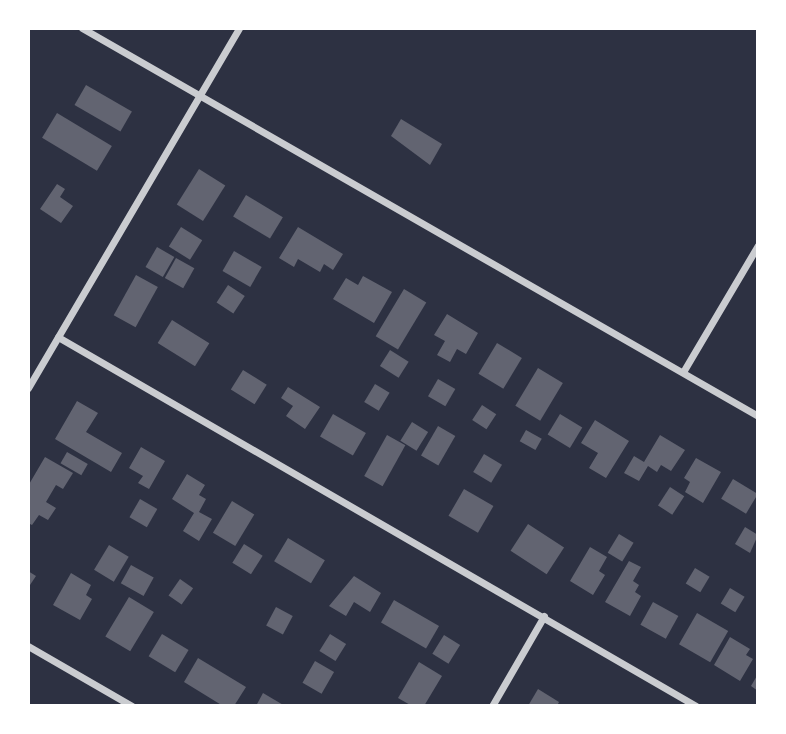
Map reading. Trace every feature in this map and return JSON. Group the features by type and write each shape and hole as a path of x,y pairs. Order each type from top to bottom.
{"street":[{"path":"82,28 758,416"},
{"path":"28,388 239,28"},
{"path":"683,372 758,245"},
{"path":"58,337 696,706"},
{"path":"492,706 544,616"},
{"path":"28,646 132,706"}],"building":[{"path":"86,85 132,111 120,131 74,105"},
{"path":"57,113 112,146 97,171 42,138"},
{"path":"401,119 442,144 430,165 391,136"},
{"path":"199,169 225,185 203,221 177,205"},
{"path":"57,184 65,189 60,197 73,206 61,223 40,209"},
{"path":"246,195 283,217 270,239 233,216"},
{"path":"181,227 202,240 190,260 169,247"},
{"path":"298,227 343,254 333,270 324,264 320,272 298,259 294,267 279,258"},
{"path":"157,247 174,257 163,277 146,267"},
{"path":"234,251 262,267 250,287 223,271"},
{"path":"176,258 194,268 183,288 165,278"},
{"path":"136,275 158,287 136,327 114,315"},
{"path":"363,276 392,292 374,323 333,299 346,278 358,285"},
{"path":"228,285 245,296 233,314 217,303"},
{"path":"404,289 426,302 398,350 376,336"},
{"path":"447,314 478,333 466,354 457,349 450,362 437,355 445,341 434,335"},
{"path":"172,320 209,343 195,366 158,343"},
{"path":"497,343 522,358 503,389 478,374"},
{"path":"390,350 409,362 399,378 380,366"},
{"path":"538,368 563,383 540,421 515,406"},
{"path":"243,370 267,385 255,404 231,390"},
{"path":"438,379 455,389 445,406 428,396"},
{"path":"375,384 390,393 379,411 364,402"},
{"path":"288,387 320,407 305,429 286,416 293,406 281,398"},
{"path":"77,401 98,413 86,432 122,453 111,472 55,439"},
{"path":"482,405 496,414 486,429 472,420"},
{"path":"333,414 366,433 353,456 320,437"},
{"path":"560,414 582,427 570,448 548,435"},
{"path":"595,420 629,441 606,478 589,468 598,453 581,443"},
{"path":"412,422 428,432 416,451 400,441"},
{"path":"438,426 455,436 438,465 421,455"},
{"path":"526,430 542,439 535,450 520,441"},
{"path":"387,435 405,445 383,486 364,476"},
{"path":"660,435 685,450 671,471 661,465 657,472 648,466 639,481 624,473 634,456 644,462"},
{"path":"141,447 165,461 149,489 138,483 143,476 129,468"},
{"path":"67,452 88,464 81,475 60,463"},
{"path":"484,454 502,465 491,483 473,472"},
{"path":"45,457 73,473 63,489 56,485 46,502 56,508 48,520 39,515 32,525 28,523 28,486"},
{"path":"696,458 721,472 703,503 685,492 690,482 684,478"},
{"path":"187,474 205,485 199,495 206,499 199,512 212,519 199,541 183,531 194,513 172,499"},
{"path":"733,479 758,494 746,514 721,499"},
{"path":"670,487 684,496 672,515 658,505"},
{"path":"464,489 493,506 478,533 448,516"},
{"path":"140,499 157,509 147,527 130,517"},
{"path":"232,501 254,514 235,546 213,533"},
{"path":"528,524 564,547 547,574 511,551"},
{"path":"745,527 758,535 750,553 735,544"},
{"path":"619,534 634,543 622,562 608,553"},
{"path":"288,538 325,560 311,583 274,561"},
{"path":"244,544 263,556 251,574 232,563"},
{"path":"109,545 129,557 114,582 94,570"},
{"path":"590,547 607,557 599,571 605,575 593,595 570,581"},
{"path":"629,561 641,567 633,581 639,585 635,592 641,596 630,616 605,602"},
{"path":"131,565 154,578 144,596 121,583"},
{"path":"695,568 710,577 700,592 686,583"},
{"path":"28,571 36,576 28,588"},
{"path":"71,573 91,585 86,595 92,599 80,620 53,605"},
{"path":"354,576 381,593 370,612 354,602 346,616 329,606"},
{"path":"180,579 193,588 182,605 169,595"},
{"path":"730,588 745,597 735,612 721,603"},
{"path":"129,597 154,612 130,651 105,636"},
{"path":"394,600 439,626 426,649 381,623"},
{"path":"653,602 678,616 666,639 640,625"},
{"path":"276,607 293,616 283,634 266,626"},
{"path":"697,613 728,631 710,662 679,644"},
{"path":"162,634 189,650 175,672 149,656"},
{"path":"330,634 346,644 336,661 319,651"},
{"path":"444,635 460,645 448,664 432,654"},
{"path":"730,637 750,649 746,655 753,659 740,681 714,665"},
{"path":"198,658 246,687 234,706 223,706 184,682"},
{"path":"315,661 334,672 322,694 302,683"},
{"path":"419,662 442,676 424,706 412,706 398,698"},
{"path":"758,674 758,691 751,686"},
{"path":"538,689 559,702 557,706 528,706"},
{"path":"263,693 285,706 256,706"}]}
